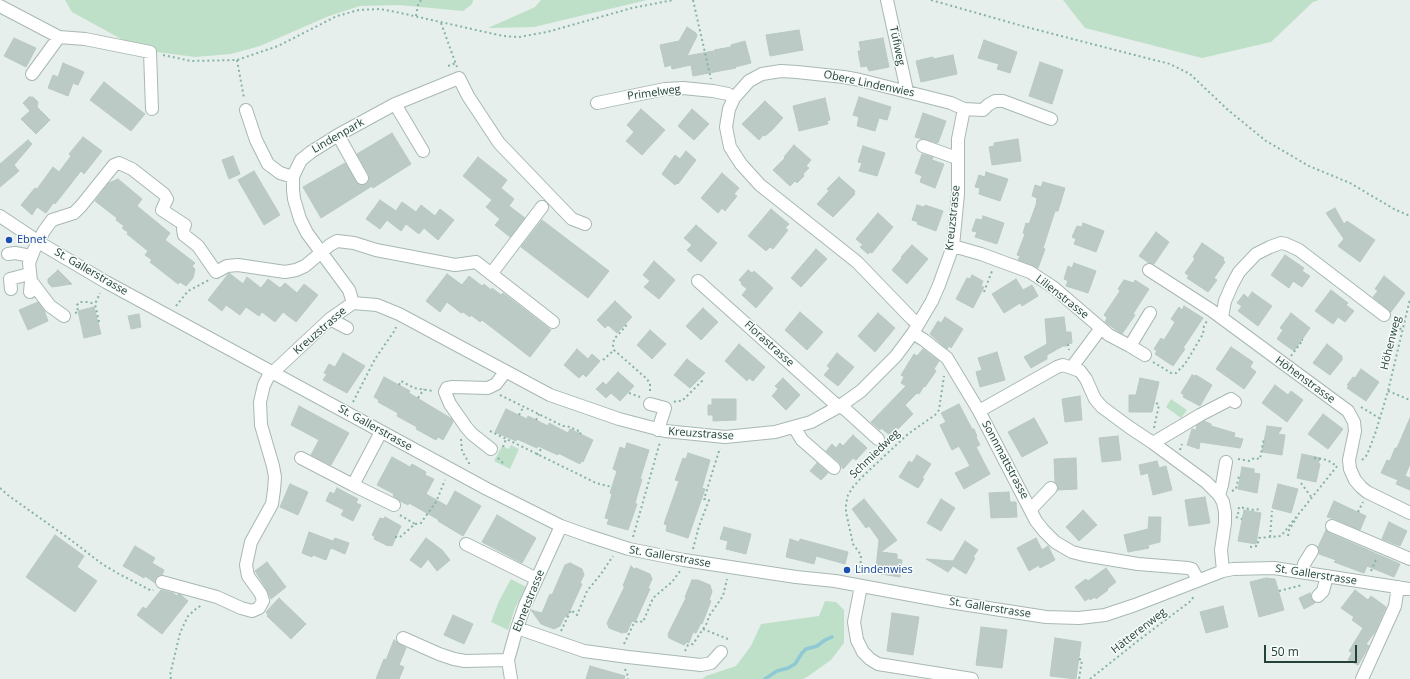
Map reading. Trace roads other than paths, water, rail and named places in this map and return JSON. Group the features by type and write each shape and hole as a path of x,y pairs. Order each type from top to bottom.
{"street":[{"name":"Tüfiweg","path":"887,0 907,91"},
{"path":"0,6 60,37 85,39 150,52 152,109"},
{"path":"32,74 60,37"},
{"name":"Obere Lindenwies","path":"979,411 947,358 924,340 915,328 912,319 857,262 760,185 741,164 730,147 726,127 729,109 734,98 749,82 762,74 781,71 844,77 907,91 951,103 964,109 983,110 995,101 1003,101 1051,119"},
{"name":"Lindenpark","path":"353,303 349,290 307,233 300,219 294,199 293,177 301,160 311,152 395,104 459,78 468,96 499,143 572,219 585,224"},
{"name":"Primelweg","path":"597,103 665,89 683,88 713,91 728,94 734,98"},
{"path":"395,104 423,151"},
{"name":"Kreuzstrasse","path":"162,582 217,597 241,608 252,611 259,608 263,601 261,594 248,576 246,565 251,542 272,504 274,490 275,477 263,436 260,412 264,384 273,372 330,319 353,303 377,305 391,311 505,372 561,399 619,419 662,431 725,437 776,436 794,427 811,422 840,406 861,391 896,356 932,301 939,285 953,246 958,194 958,139 964,109"},
{"path":"246,110 256,140 268,164 280,173 293,177"},
{"path":"338,136 362,178"},
{"path":"923,146 957,158"},
{"path":"64,316 50,306 30,282 29,263 31,256 42,234 52,220 74,212 81,206 114,165 119,163 132,169 164,194 167,199 162,210 185,225 182,232 198,246 216,272 227,266 238,265 285,272 296,270 305,266 337,241 455,265 476,262 553,322"},
{"path":"491,274 542,207"},
{"name":"St. Gallerstrasse","path":"0,216 38,242 106,282 493,492 561,526 618,547 641,552 1046,617 1079,618 1105,615 1223,571 1233,569 1260,568 1303,572 1404,588"},
{"path":"1222,317 1225,301 1239,272 1256,254 1281,243 1298,250 1384,315"},
{"name":"Lilienstrasse","path":"953,246 995,258 1030,272 1046,282 1101,328 1145,355"},
{"path":"8,254 15,253 31,256"},
{"name":"Höhenstrasse","path":"1149,270 1222,317 1348,411 1354,422 1355,431 1349,460 1350,468 1355,480 1367,492 1409,509"},
{"path":"10,289 10,279 30,282"},
{"name":"Florastrasse","path":"698,281 833,402 846,410 878,439"},
{"path":"1130,346 1150,313"},
{"path":"330,319 347,328"},
{"path":"1101,328 1072,367 1080,371 1086,379 1095,399 1102,407 1206,482 1219,495 1223,502 1225,512 1221,550 1223,571"},
{"path":"437,347 451,342"},
{"name":"Sonnmattstrasse","path":"1072,367 1064,365 1057,367 979,411 1044,531 1059,545 1072,552 1138,564 1192,569 1198,580"},
{"path":"491,449 472,434 466,427 450,404 445,392 447,388 453,387 488,388 496,384 505,372"},
{"path":"1153,444 1202,410 1205,414 1231,399 1235,402"},
{"path":"646,400 665,408 662,431"},
{"path":"794,427 802,440 834,468"},
{"path":"353,485 381,432"},
{"path":"301,458 394,505"},
{"path":"1219,495 1226,462"},
{"path":"1031,509 1051,488"},
{"name":"Ebnetstrasse","path":"512,679 508,660 517,628 561,526"},
{"path":"1332,526 1410,559"},
{"path":"466,544 537,579"},
{"path":"1303,572 1304,564 1312,551"},
{"path":"1318,596 1323,591 1327,576"},
{"path":"860,586 854,622 857,640 863,652 870,659 878,664 972,679"},
{"path":"1362,679 1404,588"},
{"path":"517,628 584,651 618,656 701,665 711,663 721,652"},
{"path":"403,638 454,659 465,661 508,660"}],"waterway":[{"path":"765,679 777,671 795,664 806,649 817,646 832,637"}],"place":[{"name":"Ebnet","path":"9,240"},
{"name":"Lindenwies","path":"847,570"}]}
